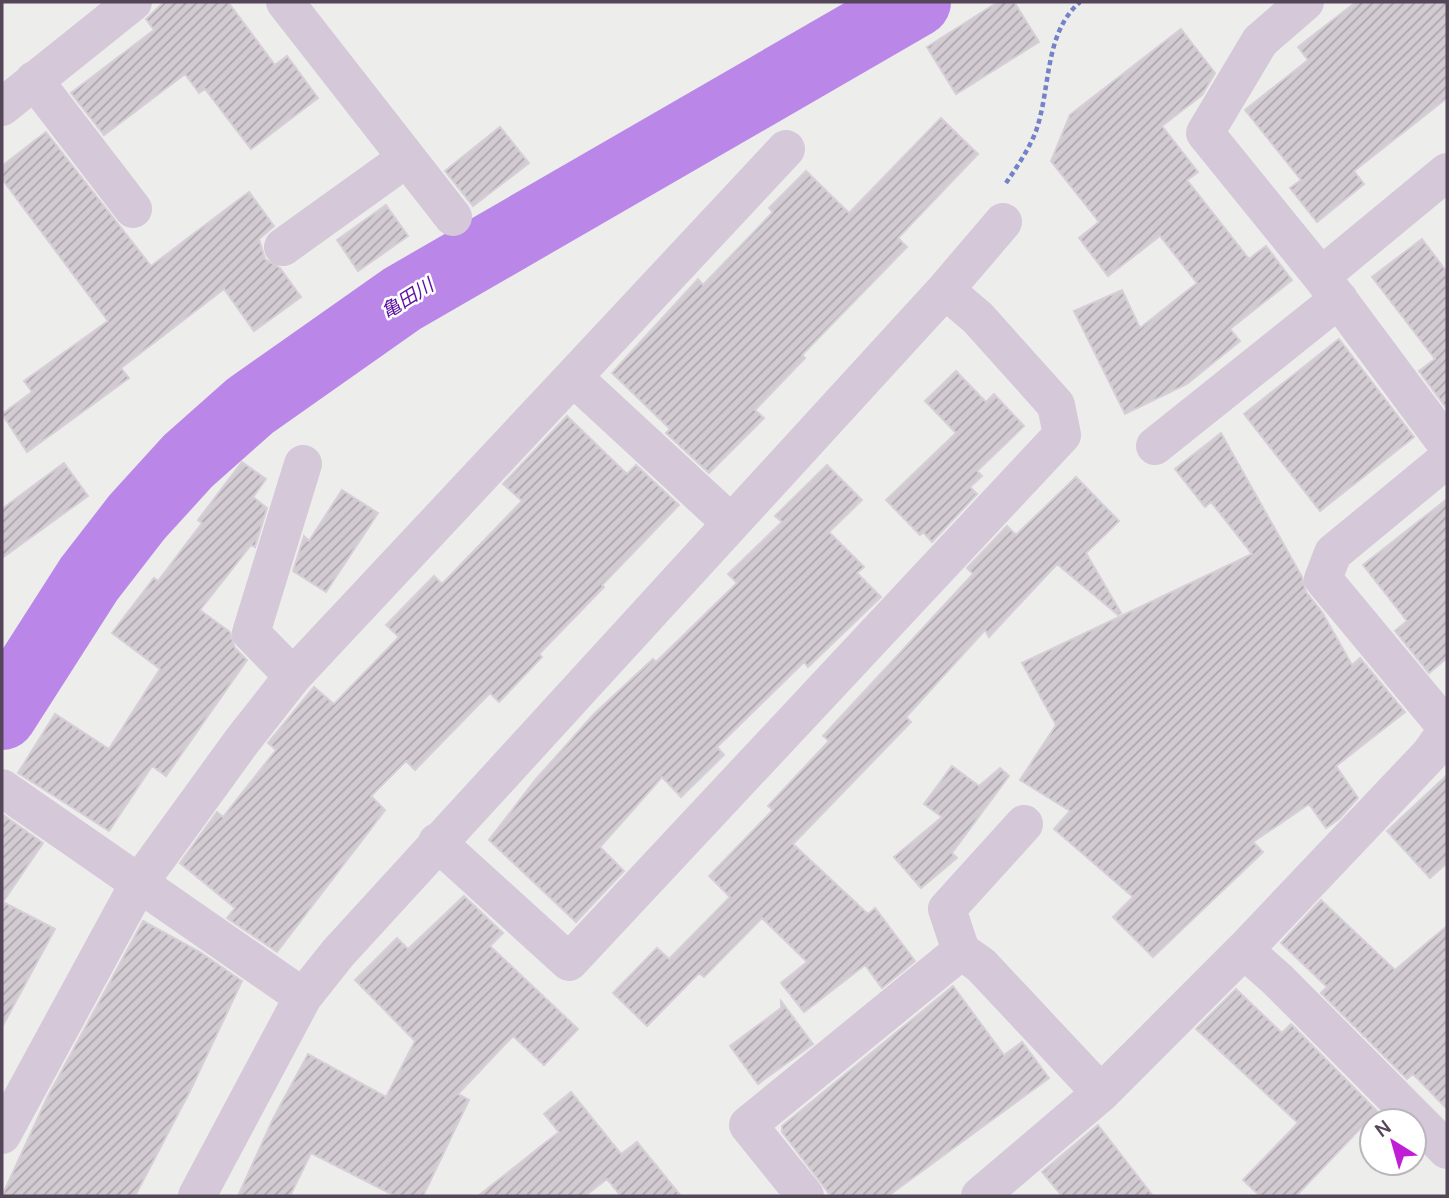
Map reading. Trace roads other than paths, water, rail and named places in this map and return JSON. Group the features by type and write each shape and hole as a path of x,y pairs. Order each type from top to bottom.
{"street":[{"path":"2,107 133,2"},
{"path":"285,2 453,217"},
{"path":"1306,2 1259,41 1206,133 1330,288 1447,445"},
{"path":"34,80 133,209"},
{"path":"2,1135 139,883 242,741 293,676 786,149"},
{"path":"283,247 407,158"},
{"path":"1155,446 1330,288 1447,172"},
{"path":"197,1196 303,997 437,842 945,290 1003,222"},
{"path":"437,842 569,962 1062,435 1056,405 978,318 945,290"},
{"path":"573,377 731,523"},
{"path":"980,1196 1101,1093 1244,950 1430,754 1447,729 1323,579 1333,553 1447,459"},
{"path":"293,676 251,633 303,464"},
{"path":"2,788 303,997"},
{"path":"1024,824 947,909 961,951 981,965 1101,1093"},
{"path":"1244,950 1278,980 1447,1150"},
{"path":"805,1196 748,1125 961,951"}],"waterway":[{"name":"亀田川","path":"2,715 89,579 137,517 188,461 250,406 402,299 916,2"}]}
